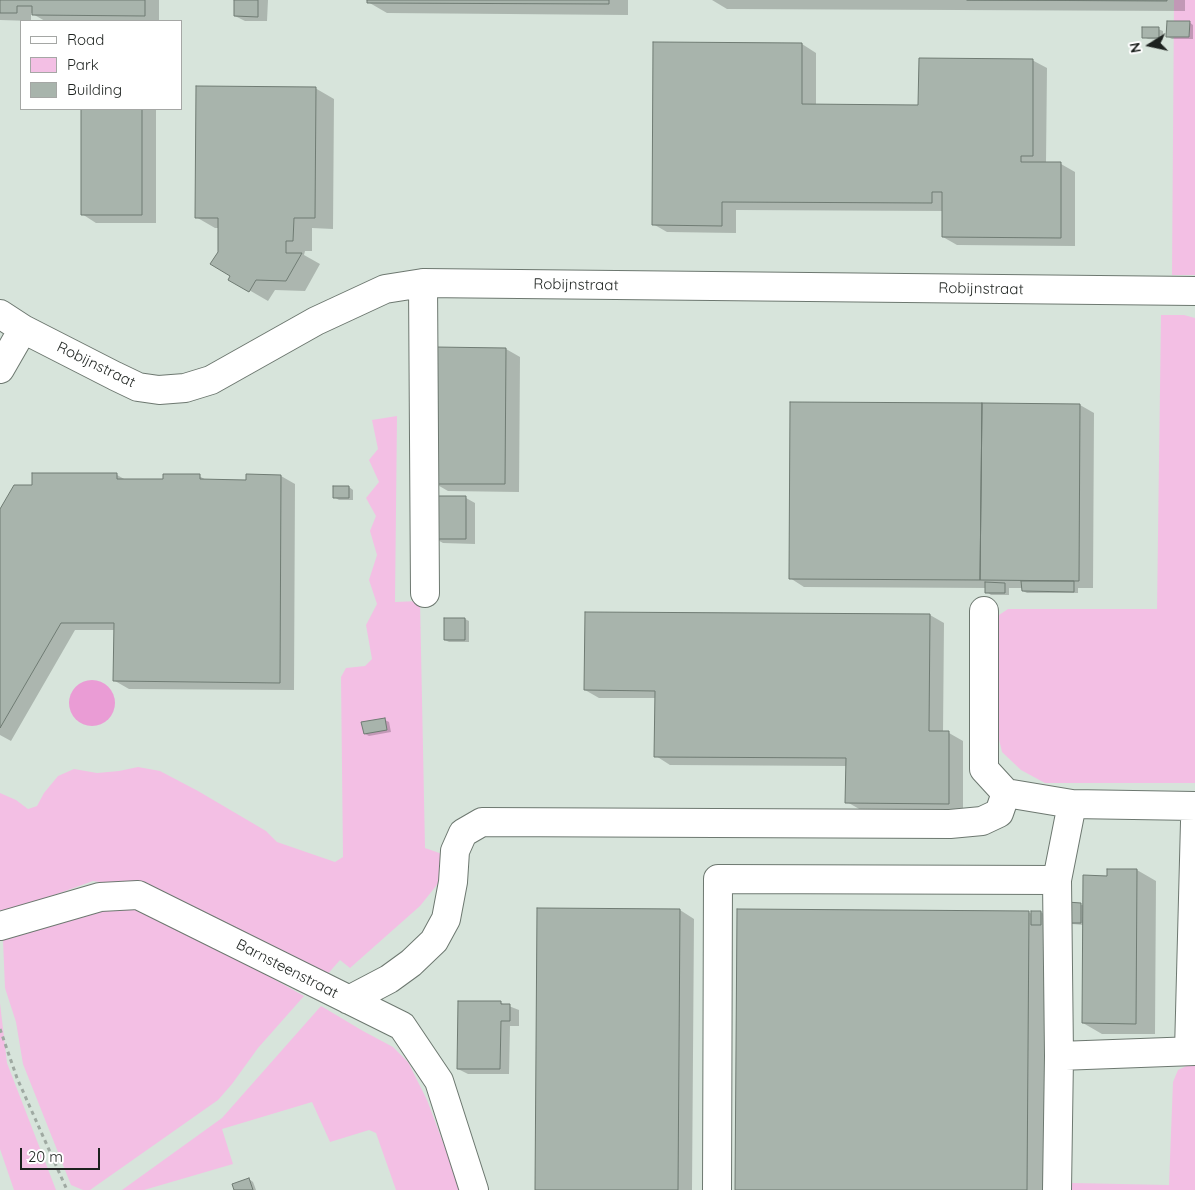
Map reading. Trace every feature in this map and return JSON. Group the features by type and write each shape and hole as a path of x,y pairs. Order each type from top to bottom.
{"street":[{"name":"Robijnstraat","path":"0,314 23,328 138,387 159,390 185,388 211,380 316,321 385,289 423,283 1195,291"},
{"path":"423,283 425,593"},
{"path":"0,369 23,328"},
{"path":"984,612 984,769 1006,793 1072,804 1195,806"},
{"path":"348,1000 389,978 411,963 434,942 446,919 453,882 455,851 463,833 482,822 950,824 982,821 999,813 1006,793"},
{"path":"1057,1190 1059,1056 1057,880 1072,804"},
{"path":"1059,1056 1192,1051 1195,822"},
{"path":"718,1190 718,878 1057,880"},
{"name":"Barnsteenstraat","path":"0,926 100,897 138,895 402,1026 439,1081 474,1190"}],"path":[{"path":"0,1029 17,1078 67,1190"}],"green space":[{"path":"1174,0 1195,0 1195,275 1172,275"},
{"path":"1161,315 1184,315 1195,318 1195,783 1045,783 1021,770 1002,752 997,731 999,615 1008,609 1157,609"},
{"path":"397,416 395,602 420,601 425,848 445,855 440,881 420,906 350,968 340,960 317,986 128,886 93,881 32,903 3,911 0,910 0,793 16,800 28,809 37,806 44,793 58,776 74,769 97,773 138,767 160,771 266,831 277,842 335,862 343,857 341,677 346,668 365,666 372,659 366,625 377,604 369,580 377,555 370,531 376,516 366,498 379,482 369,460 378,449 372,420"},
{"path":"129,898 304,996 258,1048 218,1100 90,1190 83,1190 71,1185 23,1064 16,1022 5,988 3,940 29,927"},
{"path":"0,1003 7,1063 56,1190 14,1190 0,1149"},
{"path":"321,1006 393,1047 408,1062 427,1100 461,1190 396,1190 376,1133 369,1130 330,1142 312,1102 222,1129 233,1164 144,1190 122,1190 222,1118"},
{"path":"1195,1062 1195,1190 1071,1190 1072,1183 1169,1185 1173,1082 1178,1070"}],"shaded area":[{"path":"92,680 105,684 111,690 115,703 111,716 105,722 92,726 79,722 73,716 69,703 73,690 79,684"}],"building":[{"path":"0,0 145,0 145,16 32,15 32,6 17,6 17,13 0,13"},
{"path":"234,0 258,0 258,17 234,16"},
{"path":"367,0 609,0 609,4 367,3"},
{"path":"967,0 1167,0 1167,1"},
{"path":"1167,21 1190,21 1189,37 1166,37"},
{"path":"1142,27 1159,27 1159,38 1142,38"},
{"path":"653,42 802,43 802,104 918,105 919,58 1033,59 1033,156 1021,156 1021,162 1061,162 1061,238 942,237 942,192 932,192 932,203 722,202 722,226 652,225"},
{"path":"196,86 316,87 315,218 294,218 293,241 286,241 286,253 302,253 286,281 256,280 249,292 228,280 230,276 210,264 218,252 218,218 195,218"},
{"path":"81,110 142,110 142,215 81,215"},
{"path":"434,347 506,348 505,484 433,484"},
{"path":"790,402 982,403 980,580 789,579"},
{"path":"982,403 1080,404 1079,581 980,580"},
{"path":"32,473 117,473 117,479 163,479 163,474 200,474 200,479 246,480 246,474 281,475 280,683 113,681 114,623 61,623 0,728 0,509 14,485 32,485"},
{"path":"333,486 349,486 349,498 333,498"},
{"path":"433,496 466,496 466,539 433,539"},
{"path":"1021,581 1074,581 1074,592 1022,591"},
{"path":"985,582 1005,583 1005,593 985,593"},
{"path":"585,612 930,614 929,731 949,731 949,804 845,803 846,758 654,757 655,691 584,690"},
{"path":"444,618 465,618 465,640 444,640"},
{"path":"385,718 387,730 364,734 361,722"},
{"path":"1107,869 1137,869 1136,1024 1082,1023 1083,875 1107,876"},
{"path":"1067,902 1081,903 1081,923 1067,923"},
{"path":"537,908 680,909 678,1190 535,1190"},
{"path":"737,909 1029,911 1027,1190 735,1190"},
{"path":"1031,911 1041,911 1041,925 1031,925"},
{"path":"458,1001 501,1001 501,1004 510,1004 510,1021 501,1021 500,1069 457,1069"},
{"path":"249,1178 253,1190 234,1190 232,1184"}]}
